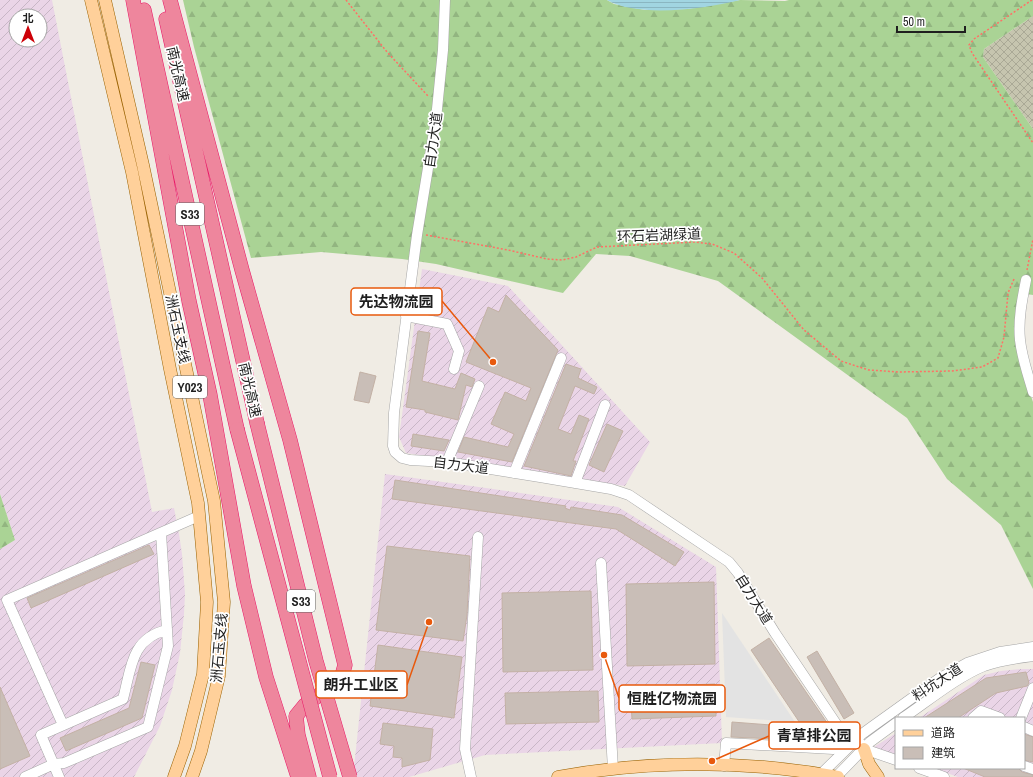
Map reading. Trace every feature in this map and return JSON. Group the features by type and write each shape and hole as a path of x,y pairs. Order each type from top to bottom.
{"highway":[{"path":"133,0 187,294 210,395 244,586 266,677 298,777"},
{"name":"南光高速","path":"142,0 237,429 330,777"},
{"name":"南光高速","path":"162,0 257,423 316,661 350,777"},
{"path":"170,0 242,270 290,440 345,665 341,679 305,705 296,716 298,735 309,777"}],"main road":[{"name":"洲石玉支线","path":"91,0 132,172 168,361 198,503 207,602 203,674 185,746 174,777"},
{"name":"洲石玉支线","path":"105,0 145,172 214,501 224,602 219,676 201,751 192,777"},
{"path":"859,745 878,777"},
{"path":"558,777 613,769 648,766 763,767 819,776 837,777"}],"street":[{"name":"自力大道","path":"445,0 443,50 438,106 417,235 394,413 393,446 395,452 402,458 448,462 514,472 611,489 629,496 729,562 738,573 775,633 838,728 848,740 859,745"},
{"path":"1026,280 1020,316 1020,339 1025,367 1033,392"},
{"path":"406,316 447,324 459,352 454,370"},
{"path":"514,472 561,358"},
{"path":"448,462 479,386"},
{"path":"575,483 605,405"},
{"path":"63,726 7,600 199,516"},
{"path":"25,777 54,764 64,763 148,727 168,646 161,532"},
{"path":"471,777 465,749 478,537"},
{"path":"602,563 613,769"},
{"path":"59,777 41,735 123,699 134,654 151,635 167,630"},
{"name":"料坑大道","path":"837,777 873,726 953,669 978,658 995,653 1033,647"},
{"name":"料坑大道","path":"904,717 968,674 985,666 1002,661 1033,656"},
{"path":"1021,717 1033,688"},
{"path":"974,717 981,711 997,717"},
{"name":"料坑大道","path":"819,776 859,745 895,724"},
{"path":"724,766 726,743 833,749 859,745 895,760"},
{"path":"922,769 944,777"}],"path":[{"path":"346,0 388,52 438,106"},
{"path":"1032,0 974,39 969,45 972,53 1033,143"},
{"name":"环石岩湖绿道","path":"424,234 548,259 562,260 576,257 597,247 695,242 712,244 734,253 762,278 804,330 841,360 869,370 930,372 982,367 998,358 1004,337 1008,293 1014,279 1026,280"},
{"path":"1026,280 1033,238"}],"shaded area":[{"path":"0,0 52,0 152,512 174,508 182,554 185,594 180,653 172,690 160,726 134,777 0,777 0,549 15,540 0,494"},
{"path":"1033,16 1033,129 983,57 984,49"},
{"path":"422,269 508,286 650,442 625,486 406,453 399,437"},
{"path":"385,474 618,507 716,567 722,743 485,755 409,777 353,777"},
{"path":"722,613 795,722 726,717"},
{"path":"1033,669 1033,777 958,777 936,769 1025,769 1025,717 921,717 984,675 1001,671"},
{"path":"895,734 895,755 874,747"}],"green space":[{"path":"183,0 607,0 614,4 645,10 687,9 740,0 1033,0 1033,16 984,49 983,57 1033,129 1033,295 1020,293 1025,378 1033,402 1033,589 1001,525 947,479 907,418 718,281 630,256 596,254 563,293 436,264 402,259 321,252 251,258 194,47"},
{"path":"0,494 15,540 0,549"}],"water":[{"path":"607,0 740,0 691,9 653,10 620,6"}],"building":[{"path":"506,295 558,350 512,462 458,452 464,437 508,447 514,434 491,424 505,392 526,401 531,388 466,362 488,307 499,312"},
{"path":"418,331 430,333 422,381 455,389 461,373 475,379 472,387 466,385 458,420 425,412 425,410 406,407"},
{"path":"566,364 581,369 578,378 597,387 594,394 575,386 558,429 571,434 579,415 589,419 573,461 576,461 571,476 524,466"},
{"path":"360,372 376,376 369,403 354,400"},
{"path":"607,424 623,431 604,472 589,465"},
{"path":"413,434 449,440 444,451 411,446"},
{"path":"395,480 566,506 565,508 570,510 571,507 622,515 684,552 675,566 616,529 392,499"},
{"path":"149,545 154,554 31,608 27,598"},
{"path":"387,546 470,556 467,615 463,641 376,630"},
{"path":"714,582 715,664 627,666 626,584"},
{"path":"591,591 593,670 503,672 502,593"},
{"path":"769,638 832,730 814,741 812,741 751,650"},
{"path":"378,645 462,657 454,718 370,706"},
{"path":"817,651 854,713 844,719 807,657"},
{"path":"141,662 155,665 142,718 66,751 60,738 129,708"},
{"path":"1026,672 1029,683 1027,686 996,693 960,717 926,717 986,678"},
{"path":"715,684 716,716 632,719 630,687"},
{"path":"0,687 30,756 0,769"},
{"path":"598,691 599,722 506,724 505,693"},
{"path":"732,722 797,727 796,740 731,737"},
{"path":"383,723 433,729 430,760 402,767 402,758 393,757 394,746 380,744"},
{"path":"1025,734 1033,737 1033,762 1025,760"},
{"path":"965,769 1019,769 1022,772 1033,775 1033,777 985,777"}],"place":[{"name":"先达物流园","path":"493,362"},
{"name":"朗升工业区","path":"429,622"},
{"name":"恒胜亿物流园","path":"604,655"},
{"name":"青草排公园","path":"712,761"}]}
